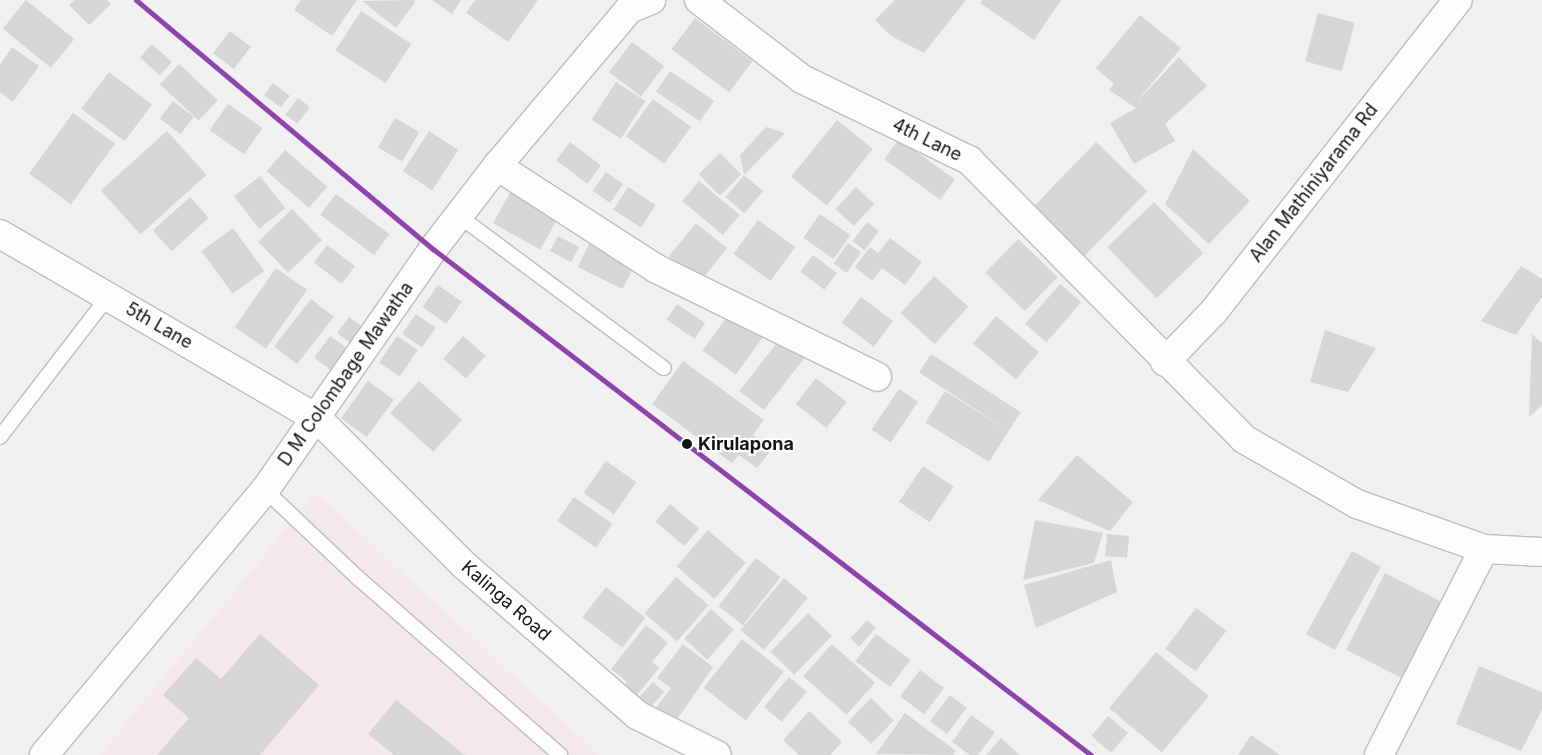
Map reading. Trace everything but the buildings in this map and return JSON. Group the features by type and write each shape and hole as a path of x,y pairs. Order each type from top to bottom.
{"street":[{"name":"D M Colombage Mawatha","path":"44,755 265,490 318,418 459,216 497,166 629,9 651,0"},
{"name":"4th Lane","path":"699,0 802,79 969,160 1165,362 1252,444 1357,504 1484,549 1542,552"},
{"name":"Alan Mathiniyarama Rd","path":"1165,362 1214,311 1458,0"},
{"path":"497,166 657,269 877,377"},
{"name":"5th Lane","path":"0,234 318,418"},
{"name":"Kalinga Road","path":"318,418 464,565 637,715 717,755"},
{"path":"1379,755 1484,549"}],"lane":[{"path":"459,216 664,368"},
{"path":"0,437 108,297"},
{"path":"265,490 357,577 560,755"}],"shaded area":[{"path":"316,493 599,755 100,755"}],"transit line":[{"path":"136,0 433,249 1091,755"}],"place":[{"name":"Kirulapona","path":"687,444"}]}
